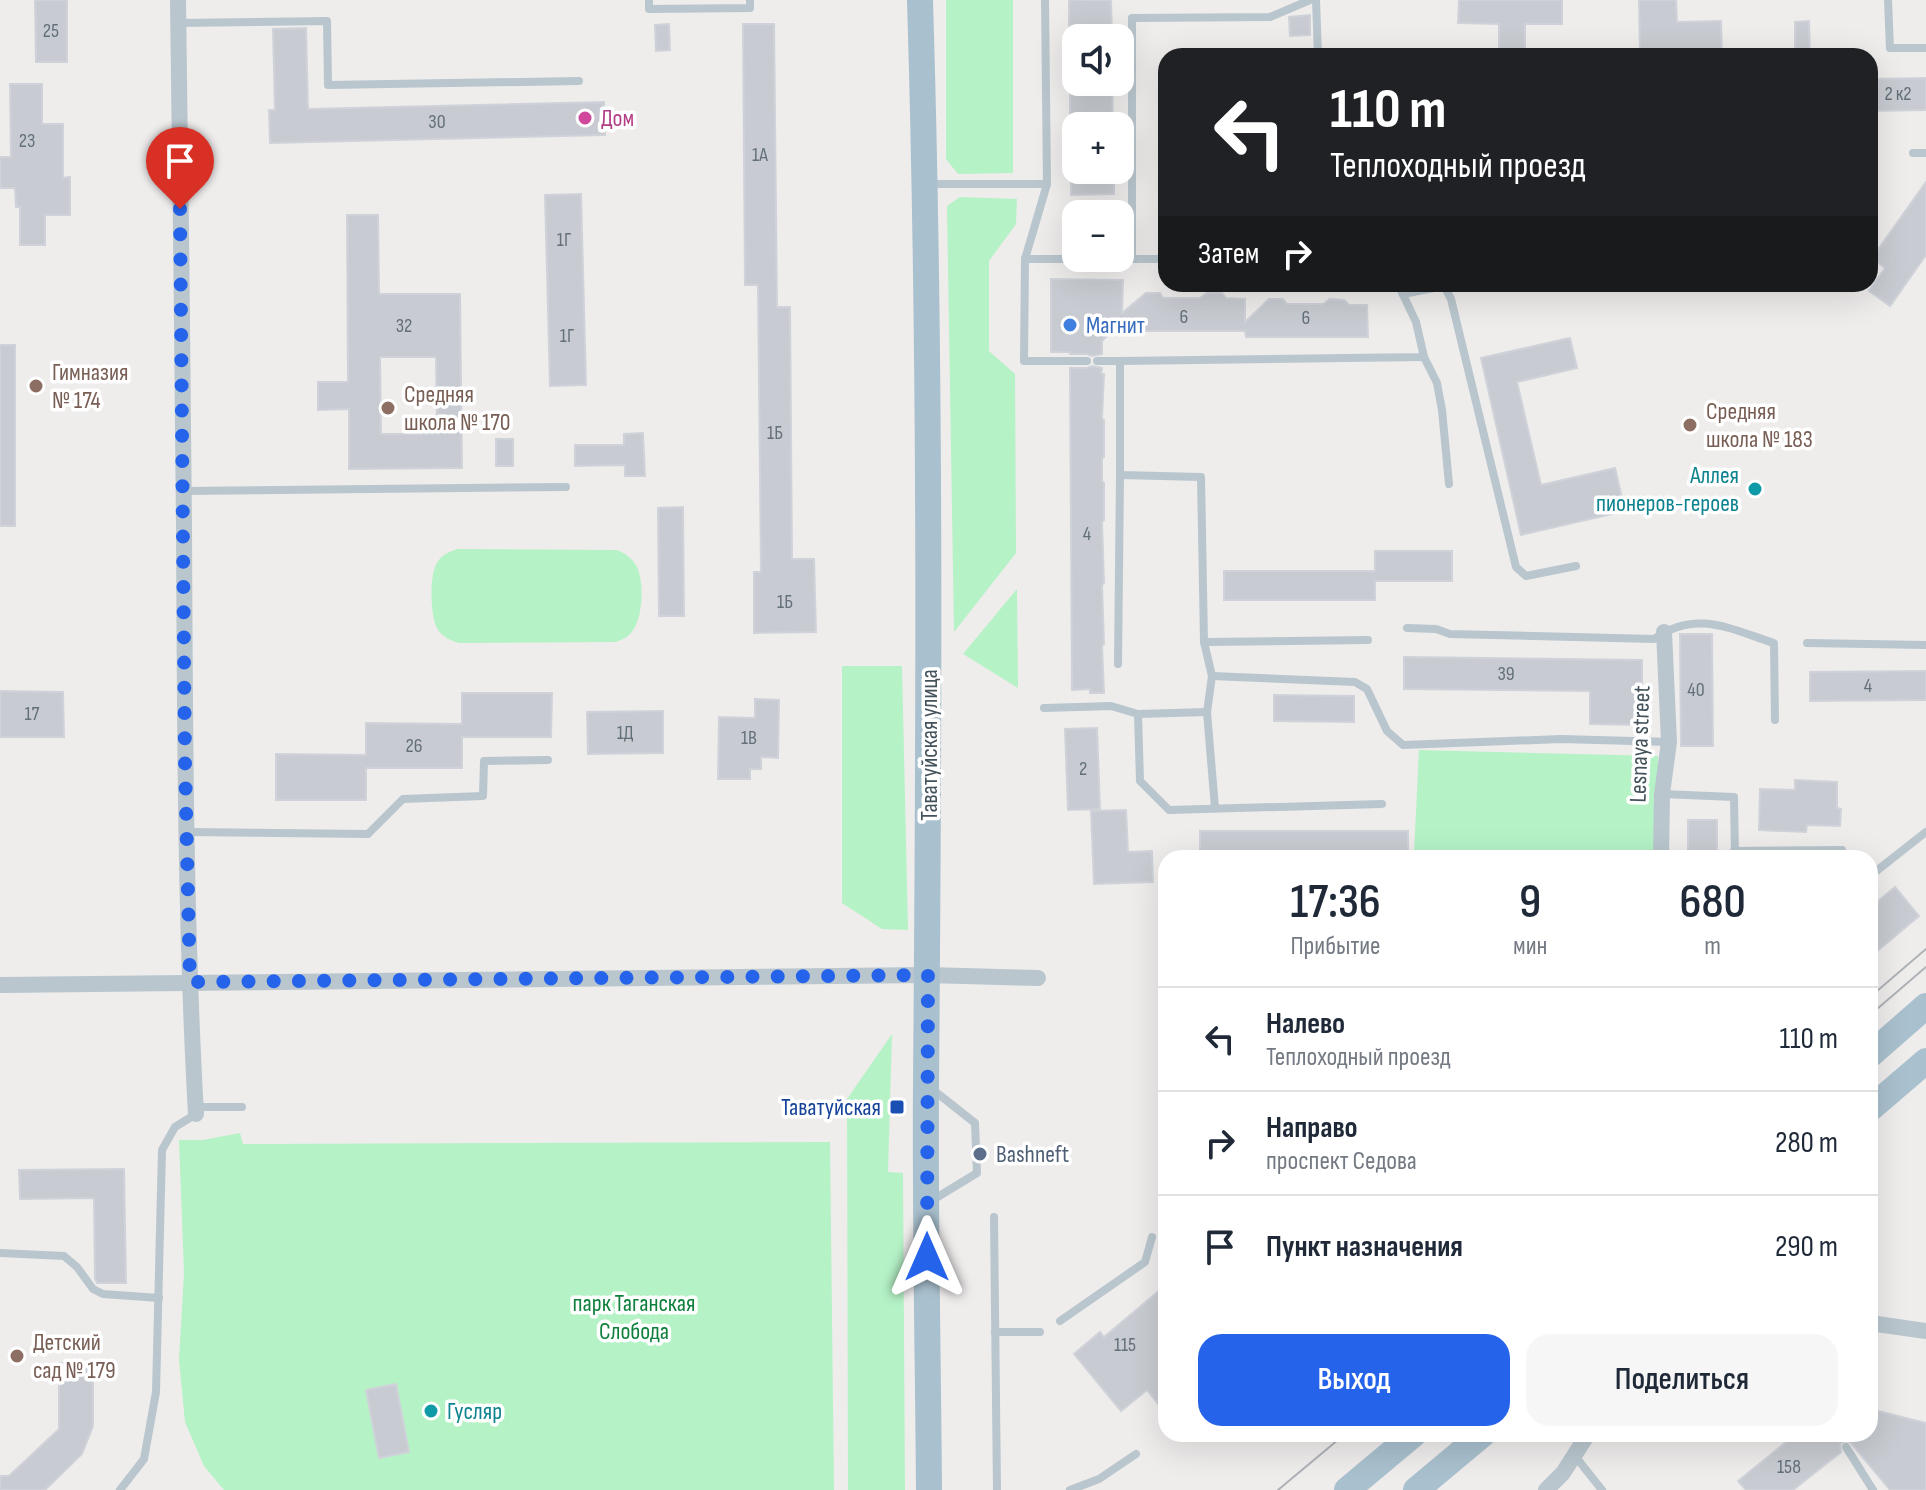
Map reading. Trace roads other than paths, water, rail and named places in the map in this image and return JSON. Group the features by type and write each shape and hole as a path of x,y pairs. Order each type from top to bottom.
{"main road":[{"name":"Таватуйская улица","path":"920,0 926,184 929,656 926,1085 929,1490"},
{"path":"1878,1048 1926,1006"},
{"path":"1878,1103 1921,1071"},
{"path":"1347,1490 1404,1442"},
{"path":"1416,1490 1473,1442"}],"street":[{"path":"178,0 187,832 195,1111"},
{"name":"Lesnaya street","path":"1661,850 1662,794 1669,742 1664,632"},
{"path":"0,985 928,975 1038,978"},
{"path":"1878,1324 1926,1331"},
{"path":"1546,1490 1563,1473 1583,1442"}],"lane":[{"path":"649,0 649,9 750,8 750,0"},
{"path":"1045,0 1047,184 1025,259 1024,361 1424,357"},
{"path":"1132,200 1132,18 1270,17 1313,0 1317,48"},
{"path":"1888,0 1890,48 1926,48"},
{"path":"178,23 327,21 328,85 579,81"},
{"path":"1913,153 1926,153"},
{"path":"926,184 1047,184"},
{"path":"1134,258 1158,259"},
{"path":"1025,259 1062,259"},
{"path":"1413,292 1403,294 1416,322 1424,357 1437,383 1449,484"},
{"path":"1447,292 1516,567 1526,576 1576,566"},
{"path":"1118,664 1120,361"},
{"path":"1120,475 1201,477 1204,642 1212,676 1207,712 1215,808"},
{"path":"184,491 566,487"},
{"path":"1407,628 1436,629 1450,634 1654,639 1687,623 1712,623 1774,643 1775,720"},
{"path":"1204,642 1368,640"},
{"path":"1807,643 1926,645"},
{"path":"1212,676 1355,682 1367,689 1387,731 1403,745 1561,739 1669,742"},
{"path":"1044,708 1111,706 1138,714 1207,712"},
{"path":"1138,714 1140,781 1169,810 1382,804"},
{"path":"187,832 368,834 403,799 483,796 484,761 548,760"},
{"path":"1662,794 1734,797 1734,850"},
{"path":"1878,870 1926,832"},
{"path":"926,1085 975,1123 977,1173 927,1203"},
{"path":"120,1490 144,1459 156,1392 162,1150 175,1127 195,1111 242,1107"},
{"path":"994,1217 997,1490"},
{"path":"1060,1321 1145,1262 1152,1237"},
{"path":"0,1253 64,1256 77,1267 93,1289 103,1294 159,1298"},
{"path":"995,1332 1040,1332"},
{"path":"1846,1447 1873,1490"},
{"path":"1070,1490 1099,1479 1136,1454"},
{"path":"1574,1456 1602,1490"}],"tram line":[{"path":"1878,990 1926,949"},
{"path":"1878,1008 1926,967"},
{"path":"1278,1490 1335,1442"}],"place":[{"name":"Дом","path":"585,118"},
{"name":"Магнит","path":"1070,325"},
{"name":"Гимназия № 174","path":"36,386"},
{"name":"Средняя школа № 170","path":"388,408"},
{"name":"Средняя школа № 183","path":"1690,425"},
{"name":"Аллея пионеров-героев","path":"1755,489"},
{"name":"Таватуйская","path":"897,1107"},
{"name":"Bashneft","path":"980,1154"},
{"name":"Детский сад № 179","path":"17,1356"},
{"name":"Гусляр","path":"431,1411"}],"park label":[{"name":"парк Таганская Слобода","path":"634,1317"}]}
